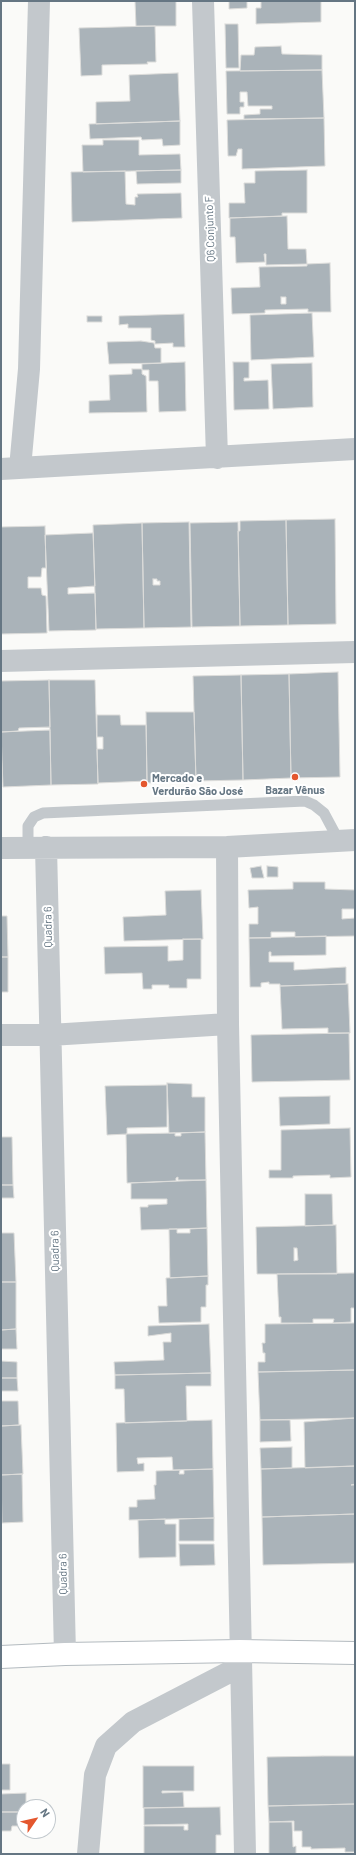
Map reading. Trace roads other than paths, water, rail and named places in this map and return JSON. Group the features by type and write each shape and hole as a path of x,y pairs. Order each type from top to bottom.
{"street":[{"path":"39,1 29,369 11,468 217,458 355,449"},
{"name":"Q6 Conjunto F","path":"203,1 217,458"},
{"path":"1,661 355,652"},
{"path":"1,848 228,847 347,841"},
{"name":"Quadra 6","path":"37,847 50,1035 65,1654"},
{"path":"228,847 228,1024 245,1854"},
{"path":"1,1035 50,1035 228,1024"},
{"path":"1,1657 65,1654 240,1659 355,1653"},
{"path":"88,1854 95,1775 106,1746 133,1722 240,1659"}],"lane":[{"path":"37,847 28,826 34,817 43,814 305,801 314,805 324,813 347,841"}],"place":[{"name":"Bazar Vênus","path":"295,777"},
{"name":"Mercado e Verdurão São José","path":"144,784"}]}
